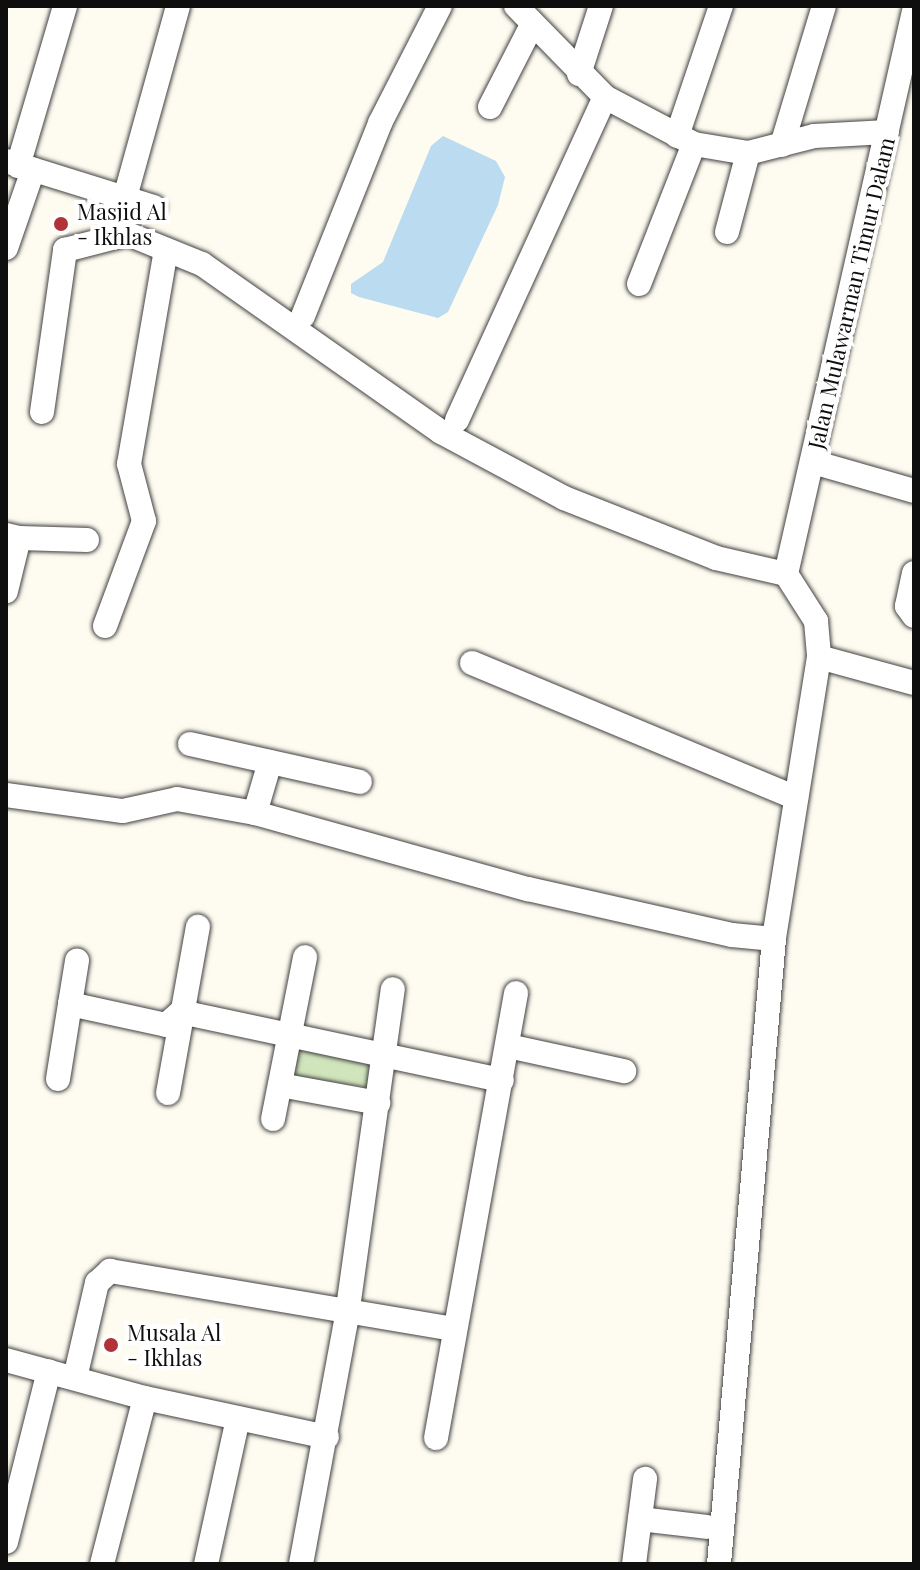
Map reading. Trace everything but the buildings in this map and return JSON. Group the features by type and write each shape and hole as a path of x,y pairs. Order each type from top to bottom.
{"street":[{"path":"6,248 19,166 65,6"},
{"path":"124,201 178,6"},
{"path":"303,316 380,123 440,6"},
{"path":"516,6 579,74 605,97 686,140 748,153 814,136 886,139"},
{"path":"579,74 601,6"},
{"path":"639,284 686,140 721,6"},
{"path":"782,145 824,6"},
{"name":"Jalan Mulawarman Timur Dalam","path":"786,574 914,11"},
{"path":"490,107 532,25"},
{"path":"457,420 605,97"},
{"path":"727,232 748,153"},
{"path":"19,166 124,201 154,207"},
{"path":"42,412 65,250 128,234 202,264 441,432 564,498 716,558 786,574 816,621 819,657 774,939 719,1564"},
{"path":"105,626 144,521 129,464 166,250"},
{"path":"813,462 914,491"},
{"path":"6,591 13,536 87,540"},
{"path":"914,573 907,606 914,616"},
{"path":"819,657 914,683"},
{"path":"472,663 796,798"},
{"path":"190,744 360,782"},
{"path":"255,813 270,762"},
{"path":"6,795 123,811 177,799 255,813 528,889 732,935 774,939"},
{"path":"168,1093 198,927"},
{"path":"273,1119 305,957"},
{"path":"58,1079 77,961"},
{"path":"307,1563 347,1315 393,989"},
{"path":"436,1438 516,993"},
{"path":"70,1004 166,1025 181,1012"},
{"path":"181,1012 289,1032 502,1080"},
{"path":"508,1046 624,1071"},
{"path":"280,1085 378,1103"},
{"path":"75,1378 97,1283 110,1271 347,1315 454,1329"},
{"path":"6,1360 145,1398 327,1437"},
{"path":"6,1542 49,1371"},
{"path":"102,1564 145,1398"},
{"path":"206,1564 238,1418"},
{"path":"634,1564 645,1479"},
{"path":"640,1519 707,1527"}],"green space":[{"path":"293,1044 378,1057 373,1088 289,1076"}],"water":[{"path":"443,136 496,161 505,177 498,205 448,312 438,318 359,297 351,293 351,284 383,262 431,146"}],"place":[{"name":"Masjid Al - Ikhlas","path":"61,224"},
{"name":"Musala Al - Ikhlas","path":"111,1345"}]}
